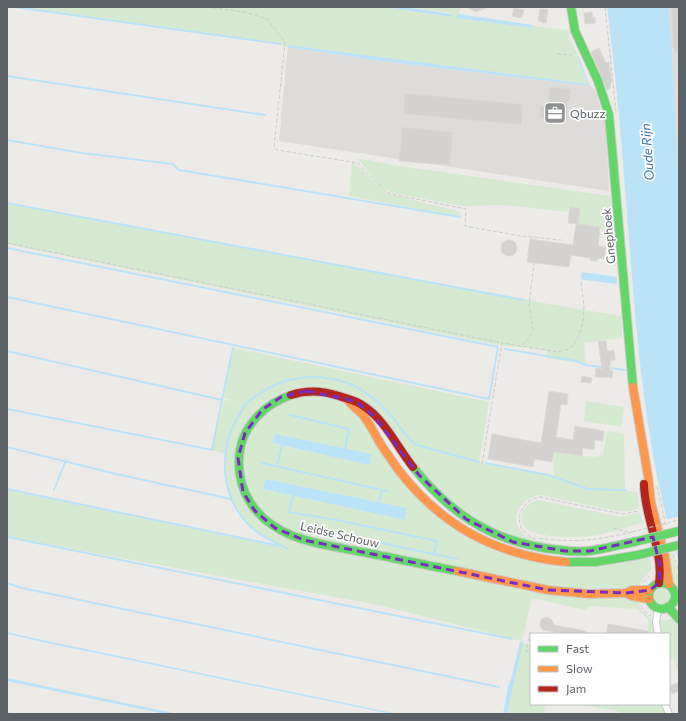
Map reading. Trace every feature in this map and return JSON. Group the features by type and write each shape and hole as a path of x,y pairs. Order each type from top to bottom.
{"street":[{"name":"Gnephoek","path":"571,7 575,31 598,81 609,115 633,390 648,476 649,491 666,564 668,584"},
{"name":"Leidse Schouw","path":"649,599 632,590 626,593 589,594 566,593 524,586 304,540 286,534 270,524 255,511 243,492 238,469 240,446 250,424 262,410 271,403 282,397 295,393 322,391 356,401 361,405 380,422 419,475 454,511 500,537 537,548 565,551 590,551 634,542 679,530"},
{"name":"Leidse Schouw","path":"346,399 361,413 394,463 415,490 453,524 491,545 518,554 562,562 590,563 638,555 679,545"},
{"name":"Gnephoek","path":"646,468 644,479 644,496 660,566 659,583"},
{"path":"659,583 668,584 674,591 677,604 658,608 652,605 649,599 650,590 659,583"},
{"name":"Leidse Schouw","path":"639,594 650,590"},
{"path":"668,607 679,619"},
{"path":"658,608 656,618 658,633"}],"path":[{"path":"207,7 245,12 267,19 285,42 274,147 277,150 358,163 385,191 391,194 466,209 465,226 520,236 562,240"},
{"path":"557,54 571,55 583,48"},
{"path":"7,243 558,352 569,349 580,335 584,307 581,282"},
{"path":"522,346 529,338 533,330 529,305 534,263"},
{"path":"482,464 502,342"},
{"path":"657,487 661,506"},
{"path":"641,510 623,514 540,497 534,498 525,503 520,513 520,524 522,529 532,537 567,541 596,540 679,520"},
{"path":"613,528 631,532"},
{"path":"654,570 644,581 639,594 641,606 644,611 656,618"},
{"path":"529,638 526,651 530,653"}],"highlighted area":[{"path":"307,391 355,401 373,415 419,475 466,519 513,542 565,551 590,551 653,537 660,566 659,583 650,590 626,593 548,590 304,540 275,528 255,511 243,492 238,458 245,433 262,410 281,397"}],"shaded area":[{"path":"659,7 679,7 679,264"},
{"path":"288,47 373,60 590,86 595,90 606,127 609,191 279,141"}],"green space":[{"path":"22,7 385,7 451,17 452,13 404,7 460,7 457,18 532,28 533,26 568,30 570,39 588,84 288,45 288,47 281,45 281,43"},
{"path":"357,158 393,165 610,196 614,229 578,226 580,208 569,207 568,212 503,205 461,206 392,193 381,187"},
{"path":"352,163 361,168 386,193 457,211 461,213 460,217 349,196"},
{"path":"7,204 479,292 621,316 622,338 584,343 586,364 546,358 547,350 497,345 7,244"},
{"path":"234,348 489,402 479,462 554,475 553,464 555,453 594,457 603,455 607,431 624,434 625,490 637,492 639,507 634,510 623,512 541,495 527,500 521,505 518,511 516,518 517,524 521,531 527,536 543,542 573,546 555,545 519,538 485,526 469,517 454,506 433,486 356,399 344,392 329,388 319,387 293,389 270,398 253,414 241,434 235,456 236,480 244,503 261,523 276,533 293,540 304,544 535,592 580,597 637,599 647,616 653,619 655,633 649,633 648,619 637,609 589,606 585,610 532,598 522,641 383,606 7,537 7,490 286,548 264,537 254,529 238,512 233,502 229,491 225,467 225,454 212,450 224,400 236,401 224,398"},
{"path":"312,396 337,401 348,406 359,414 411,491 433,513 454,529 477,542 501,553 526,561 552,565 579,567 605,566 650,557 652,570 643,579 638,588 599,591 566,590 320,540 277,524 265,515 254,501 247,485 244,469 245,452 249,436 258,422 269,410 288,400","holes":["275,434 372,454 370,464 273,444","265,479 407,508 405,520 263,489"]},
{"path":"586,401 624,407 621,427 584,421"},
{"path":"537,500 621,517 638,513 641,515 643,523 605,534 592,536 548,536 527,529 522,523 523,511 526,507"},
{"path":"671,552 679,578 679,595 671,580 666,553"},
{"path":"662,588 669,593 670,596 665,603 662,604 655,599 654,596 659,589"},
{"path":"675,617 679,623 679,671 674,659 670,658 670,633 661,633 659,620 668,620"},
{"path":"523,643 530,645 530,705 545,705 544,714 507,714"},
{"path":"583,705 663,705 666,714 626,714 610,709"}],"water":[{"path":"7,7 22,7 281,43 281,45"},
{"path":"385,7 404,7 452,14 451,17"},
{"name":"Oude Rijn","path":"607,7 668,7 671,36 679,187 679,562 669,527 653,457 643,386 635,314 618,109"},
{"path":"457,14 533,25 532,28 456,18"},
{"path":"288,45 588,84 577,56 578,55 590,86 373,60 288,47"},
{"path":"582,272 617,277 617,284 581,279"},
{"path":"275,434 372,454 370,465 272,443"},
{"path":"265,479 407,508 405,520 263,489"},
{"path":"7,632 398,714 371,710 52,644 7,634"},
{"path":"522,641 523,643 507,714 503,714 508,686 520,642"},
{"path":"7,678 178,714 160,713 7,681"}],"pier":[{"path":"679,516 679,551 674,552 665,520"}],"building":[{"path":"466,7 489,7 476,12"},
{"path":"671,7 679,7 679,52 674,52"},
{"path":"514,8 524,10 522,18 512,16"},
{"path":"540,9 548,10 546,23 538,21"},
{"path":"592,12 593,18 595,17 595,23 585,24 584,13"},
{"path":"599,48 606,63 609,62 612,83 610,85 611,88 607,90 591,52"},
{"path":"549,87 571,89 569,102 567,102 567,120 539,117 540,106 548,107"},
{"path":"405,93 523,104 521,125 403,114"},
{"path":"402,127 453,132 450,165 399,161"},
{"path":"570,207 580,208 578,224 600,227 598,246 606,247 604,259 598,258 597,261 591,261 590,258 571,255 569,267 527,262 530,239 573,245 576,224 568,223"},
{"path":"506,240 512,240 517,245 515,254 512,256 506,256 501,251 501,245"},
{"path":"598,341 606,341 607,351 614,350 615,360 611,360 609,370 613,371 612,378 595,377 596,368 602,369"},
{"path":"582,376 592,378 591,383 581,382"},
{"path":"549,391 568,394 567,405 561,404 556,437 573,440 575,426 604,431 603,441 595,440 594,450 583,448 582,456 554,452 552,462 534,459 533,467 488,459 492,434 541,443"},
{"path":"547,617 552,620 554,625 586,631 586,633 560,633 543,630 540,626 542,619"},
{"path":"608,624 648,631 648,633 606,633"},
{"path":"679,682 679,691 672,694 670,692 670,686"}],"waterway":[{"path":"7,76 265,115"},
{"path":"7,140 82,153 173,164 179,170 460,217"},
{"path":"7,203 524,300"},
{"path":"7,248 498,347 489,399 7,297"},
{"path":"222,400 233,348"},
{"path":"505,349 577,361 585,365 625,370"},
{"path":"7,351 222,400 212,450 7,409"},
{"path":"288,549 260,534 245,521 237,510 231,497 225,470 225,456 228,443 232,429 238,417 247,403 268,388 290,380 313,377 348,383 368,394 380,404 413,443 479,462"},
{"path":"290,415 349,429 345,449"},
{"path":"277,466 282,445"},
{"path":"7,447 116,474 231,499"},
{"path":"54,490 66,460"},
{"path":"262,463 387,491"},
{"path":"486,463 548,475 588,489 625,490"},
{"path":"7,489 280,546"},
{"path":"379,502 382,490"},
{"path":"293,495 289,512 337,520 437,541 434,555"},
{"path":"311,528 457,559"},
{"path":"7,537 512,639"},
{"path":"7,583 22,588 499,687"},
{"path":"7,713 11,714"}],"traffic: fast":[{"path":"571,7 575,31 598,81 609,115 633,387"},
{"path":"291,395 273,403 265,409 252,423 242,440 239,457 240,477 250,502 260,515 272,525 285,532 315,543 457,571"},
{"path":"413,467 426,483 455,510 487,530 505,538 544,548 578,552 634,542"},
{"path":"634,542 679,531"},
{"path":"638,555 679,545"},
{"path":"566,562 596,562 638,555"},
{"path":"662,583 671,587 675,596 671,605 662,609 653,605 649,596 653,587 662,583"},
{"path":"668,607 679,619"}],"traffic: slow":[{"path":"633,387 651,503 665,557 669,584"},
{"path":"347,399 365,417 397,468 414,488 432,506 451,521 471,534 493,544 540,558 566,562"},
{"path":"457,571 548,590 589,594 626,593 632,590 650,590"},
{"path":"626,593 632,596 649,599"}],"traffic: jam":[{"path":"291,395 303,392 321,392 333,394 359,403 370,411 384,425 413,467"},
{"path":"644,484 647,509 659,559 659,583"}],"place":[{"name":"Qbuzz","path":"555,113"}]}
